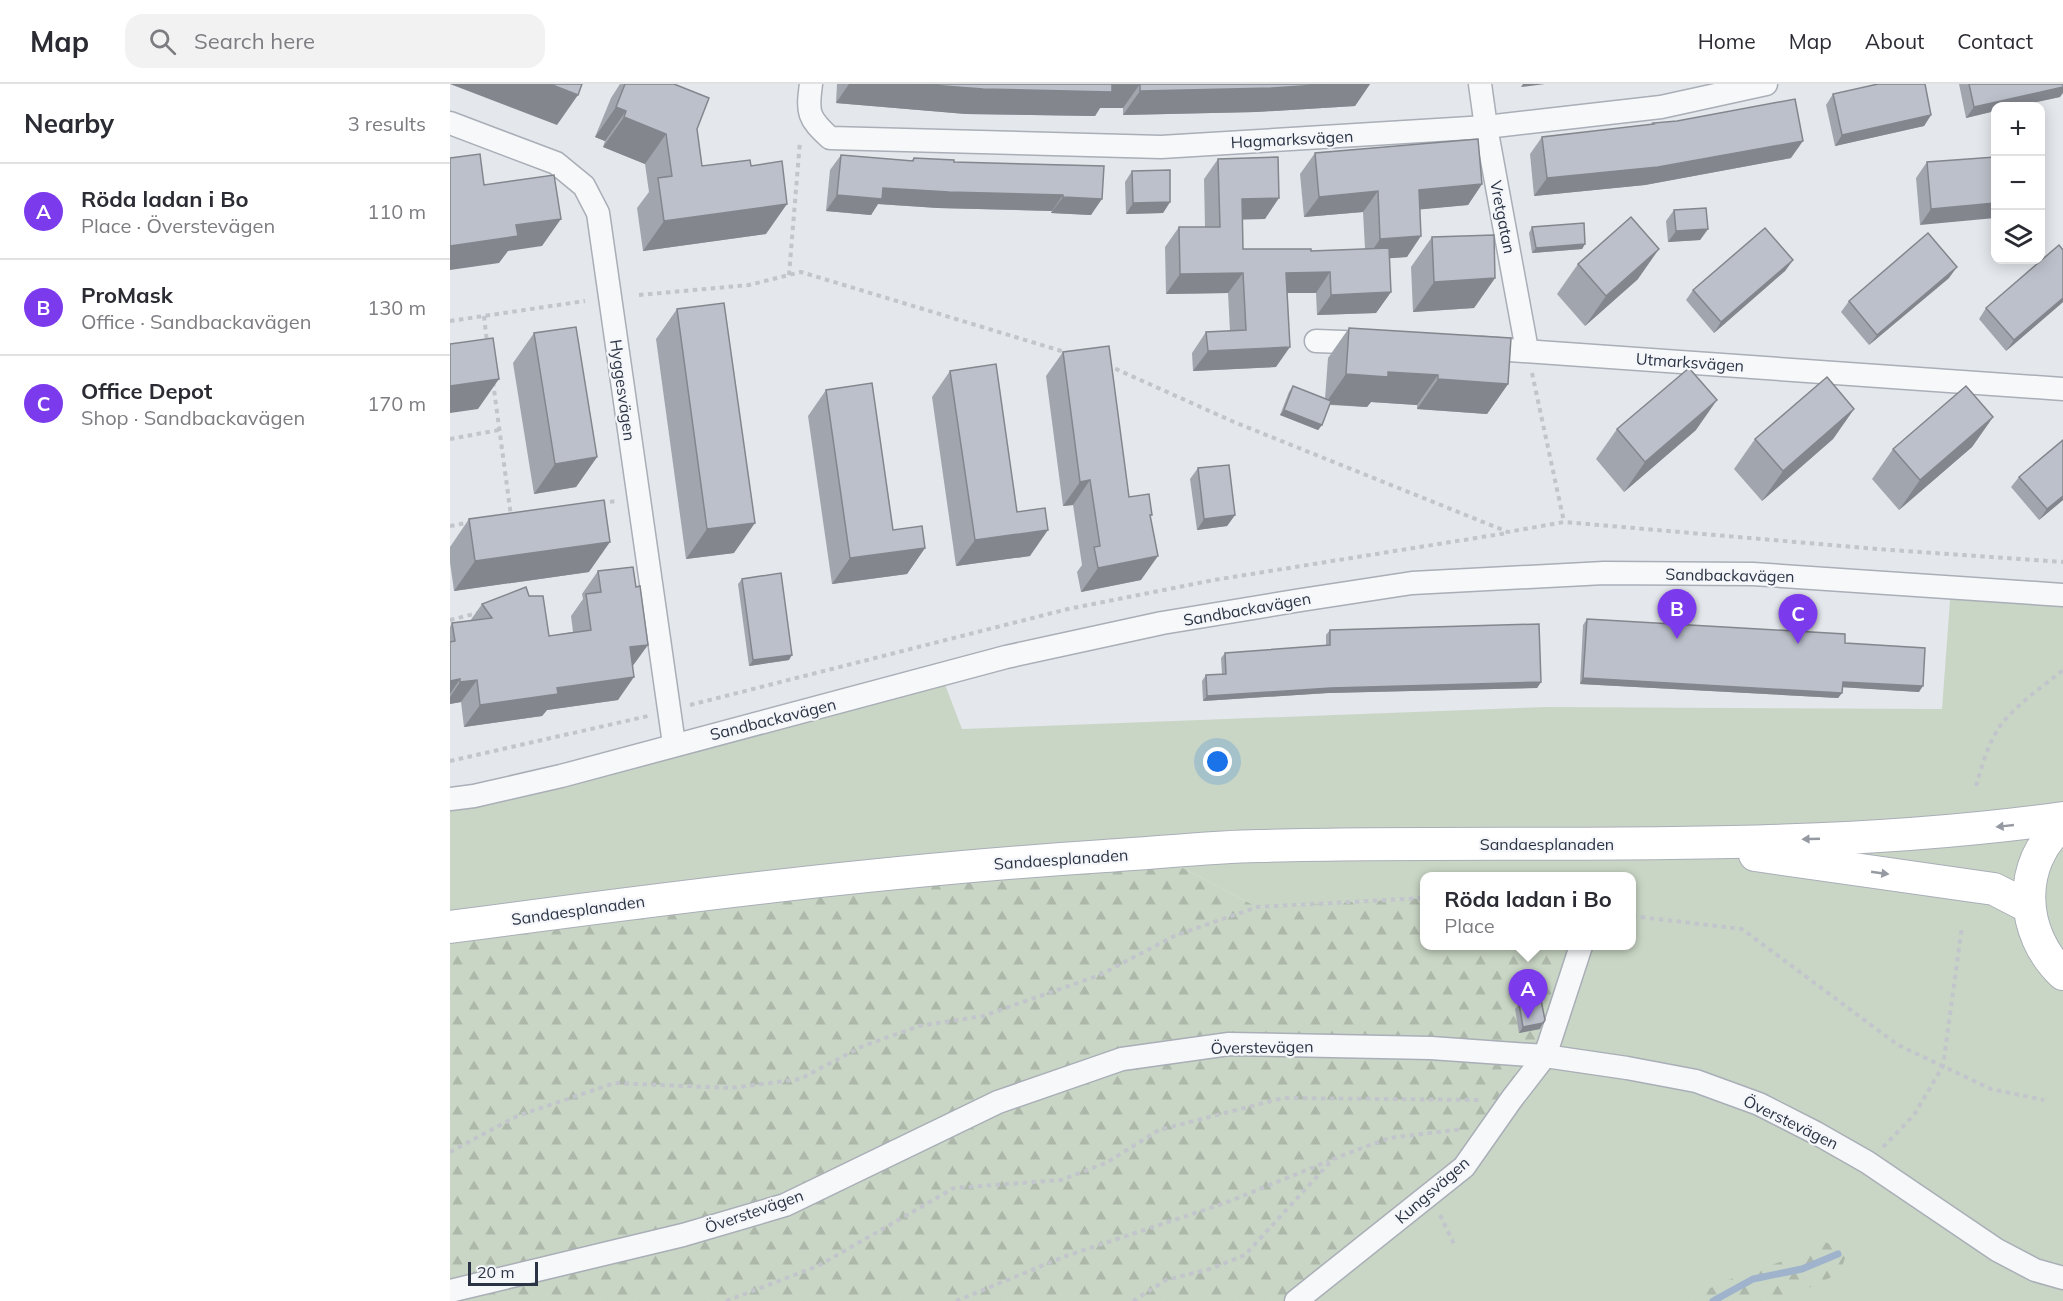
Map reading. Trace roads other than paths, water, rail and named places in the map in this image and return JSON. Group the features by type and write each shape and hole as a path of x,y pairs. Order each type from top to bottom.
{"main road":[{"name":"Sandaesplanaden","path":"450,927 649,901 999,863 1256,846 1676,844 1915,835 2063,818"},
{"path":"2062,975 2039,944 2032,925 2029,891 2032,871 2049,839 2063,824"},
{"name":"Sandaesplanaden","path":"1676,844 1994,890 2029,907"}],"street":[{"name":"Vretgatan","path":"1480,84 1527,350"},
{"name":"Hagmarksvägen","path":"809,95 814,124 830,138 1161,147 1486,127 1661,107 1766,84"},
{"name":"Hyggesvägen","path":"450,123 556,163 584,186 598,213 674,744"},
{"path":"1316,341 1387,344"},
{"name":"Utmarksvägen","path":"1457,347 1527,350 2063,389"},
{"name":"Sandbackavägen","path":"450,799 474,796 561,776 1006,657 1162,623 1412,583 1604,573 1752,574 2063,595"},
{"name":"Kungsvägen","path":"1296,1301 1464,1167 1545,1056 1579,950"},
{"name":"Överstevägen","path":"450,1291 683,1235 785,1205 998,1102 1122,1059 1229,1044 1431,1048 1545,1056 1696,1081 1760,1104 1816,1133 1867,1162 1997,1250 2036,1270 2063,1278"}],"waterway":[{"path":"1713,1301 1753,1279 1802,1269 1838,1254"}],"place":[{"name":"ProMask","path":"1677,639"},
{"name":"Office Depot","path":"1798,644"},
{"name":"Röda ladan i Bo","path":"1528,1019"}]}
